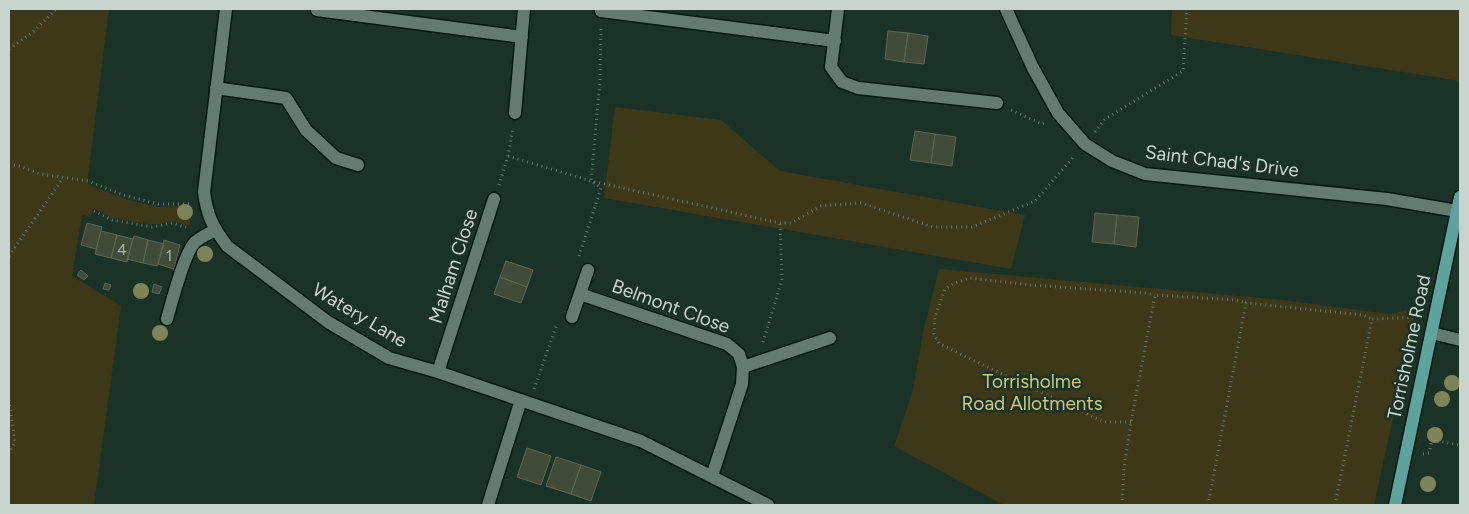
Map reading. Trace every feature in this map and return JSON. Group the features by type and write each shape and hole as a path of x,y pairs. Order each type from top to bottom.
{"main road":[{"name":"Torrisholme Road","path":"1395,505 1460,197"}],"street":[{"name":"Watery Lane","path":"226,9 204,192 210,219 227,246 328,322 389,358 527,397 641,440 768,505"},
{"path":"515,113 524,9"},
{"path":"838,9 831,66 842,82 858,88 997,103"},
{"name":"Saint Chad's Drive","path":"1006,9 1033,68 1058,113 1085,144 1112,162 1145,174 1386,199 1457,211"},
{"path":"317,10 522,37"},
{"path":"602,11 835,41"},
{"path":"216,88 286,98 306,130 336,158 358,165"},
{"name":"Malham Close","path":"438,372 494,199"},
{"path":"167,319 183,266 194,244 202,237 216,230"},
{"path":"566,317 580,294 588,270"},
{"name":"Belmont Close","path":"580,294 727,344 739,354 744,367"},
{"path":"1432,334 1460,340"},
{"path":"712,476 742,384 744,367 830,338"},
{"path":"488,505 527,397"}],"path":[{"path":"9,49 33,32 56,9"},
{"path":"508,156 591,181 780,223 791,223 821,206 861,203 933,228 972,227 1035,201 1105,119 1183,71 1187,9"},
{"path":"591,181 600,81 602,11"},
{"path":"997,103 1042,124 1058,113"},
{"path":"494,199 508,156 515,113"},
{"path":"9,164 40,174 88,181 123,195 158,204 191,204"},
{"path":"9,256 63,178"},
{"path":"578,262 601,188 591,181"},
{"path":"94,211 112,220 152,227 172,224 190,228"},
{"path":"762,347 782,280 780,223"},
{"path":"1131,422 1104,422 939,343 934,334 936,317 945,289 970,278 1030,285 1236,300 1363,315 1372,319 1435,317"},
{"path":"1122,505 1124,468 1131,422 1155,295"},
{"path":"1208,505 1246,302"},
{"path":"527,397 566,317"},
{"path":"1335,505 1372,319"},
{"path":"9,400 15,442 9,452"},
{"path":"1405,455 1428,453 1432,440 1460,445"}],"green space":[{"path":"9,9 109,9 87,184 128,200 157,207 186,206 191,226 172,221 148,224 112,218 94,208 90,217 82,215 72,276 121,306 94,505 9,505"},
{"path":"1172,9 1460,9 1460,81 1171,35"},
{"path":"615,107 721,120 780,171 1025,215 1011,269 604,198"},
{"name":"Torrisholme Road Allotments","path":"939,269 1283,300 1389,314 1417,308 1374,505 1004,505 894,446 913,390 923,332"}],"building":[{"path":"888,31 908,33 904,62 885,59"},
{"path":"908,33 928,36 924,64 904,62"},
{"path":"915,131 935,134 931,163 910,160"},
{"path":"935,134 956,137 952,166 931,163"},
{"path":"1095,213 1117,215 1114,244 1092,242"},
{"path":"1117,215 1139,217 1136,247 1114,244"},
{"path":"87,223 102,227 96,249 81,245"},
{"path":"101,231 117,235 111,258 95,254"},
{"path":"117,235 133,239 127,262 111,258"},
{"path":"134,236 148,240 143,263 127,259"},
{"path":"148,240 164,244 157,266 143,263"},
{"path":"164,240 180,245 174,269 158,264"},
{"path":"506,261 533,270 527,287 500,277"},
{"path":"81,270 88,276 84,280 77,275"},
{"path":"500,277 527,287 521,303 494,294"},
{"path":"105,283 111,285 109,290 103,289"},
{"path":"154,284 162,287 159,294 152,292"},
{"path":"527,448 551,456 541,485 517,477"},
{"path":"556,457 581,465 571,494 546,486"},
{"path":"581,465 601,472 591,501 571,494"}]}
